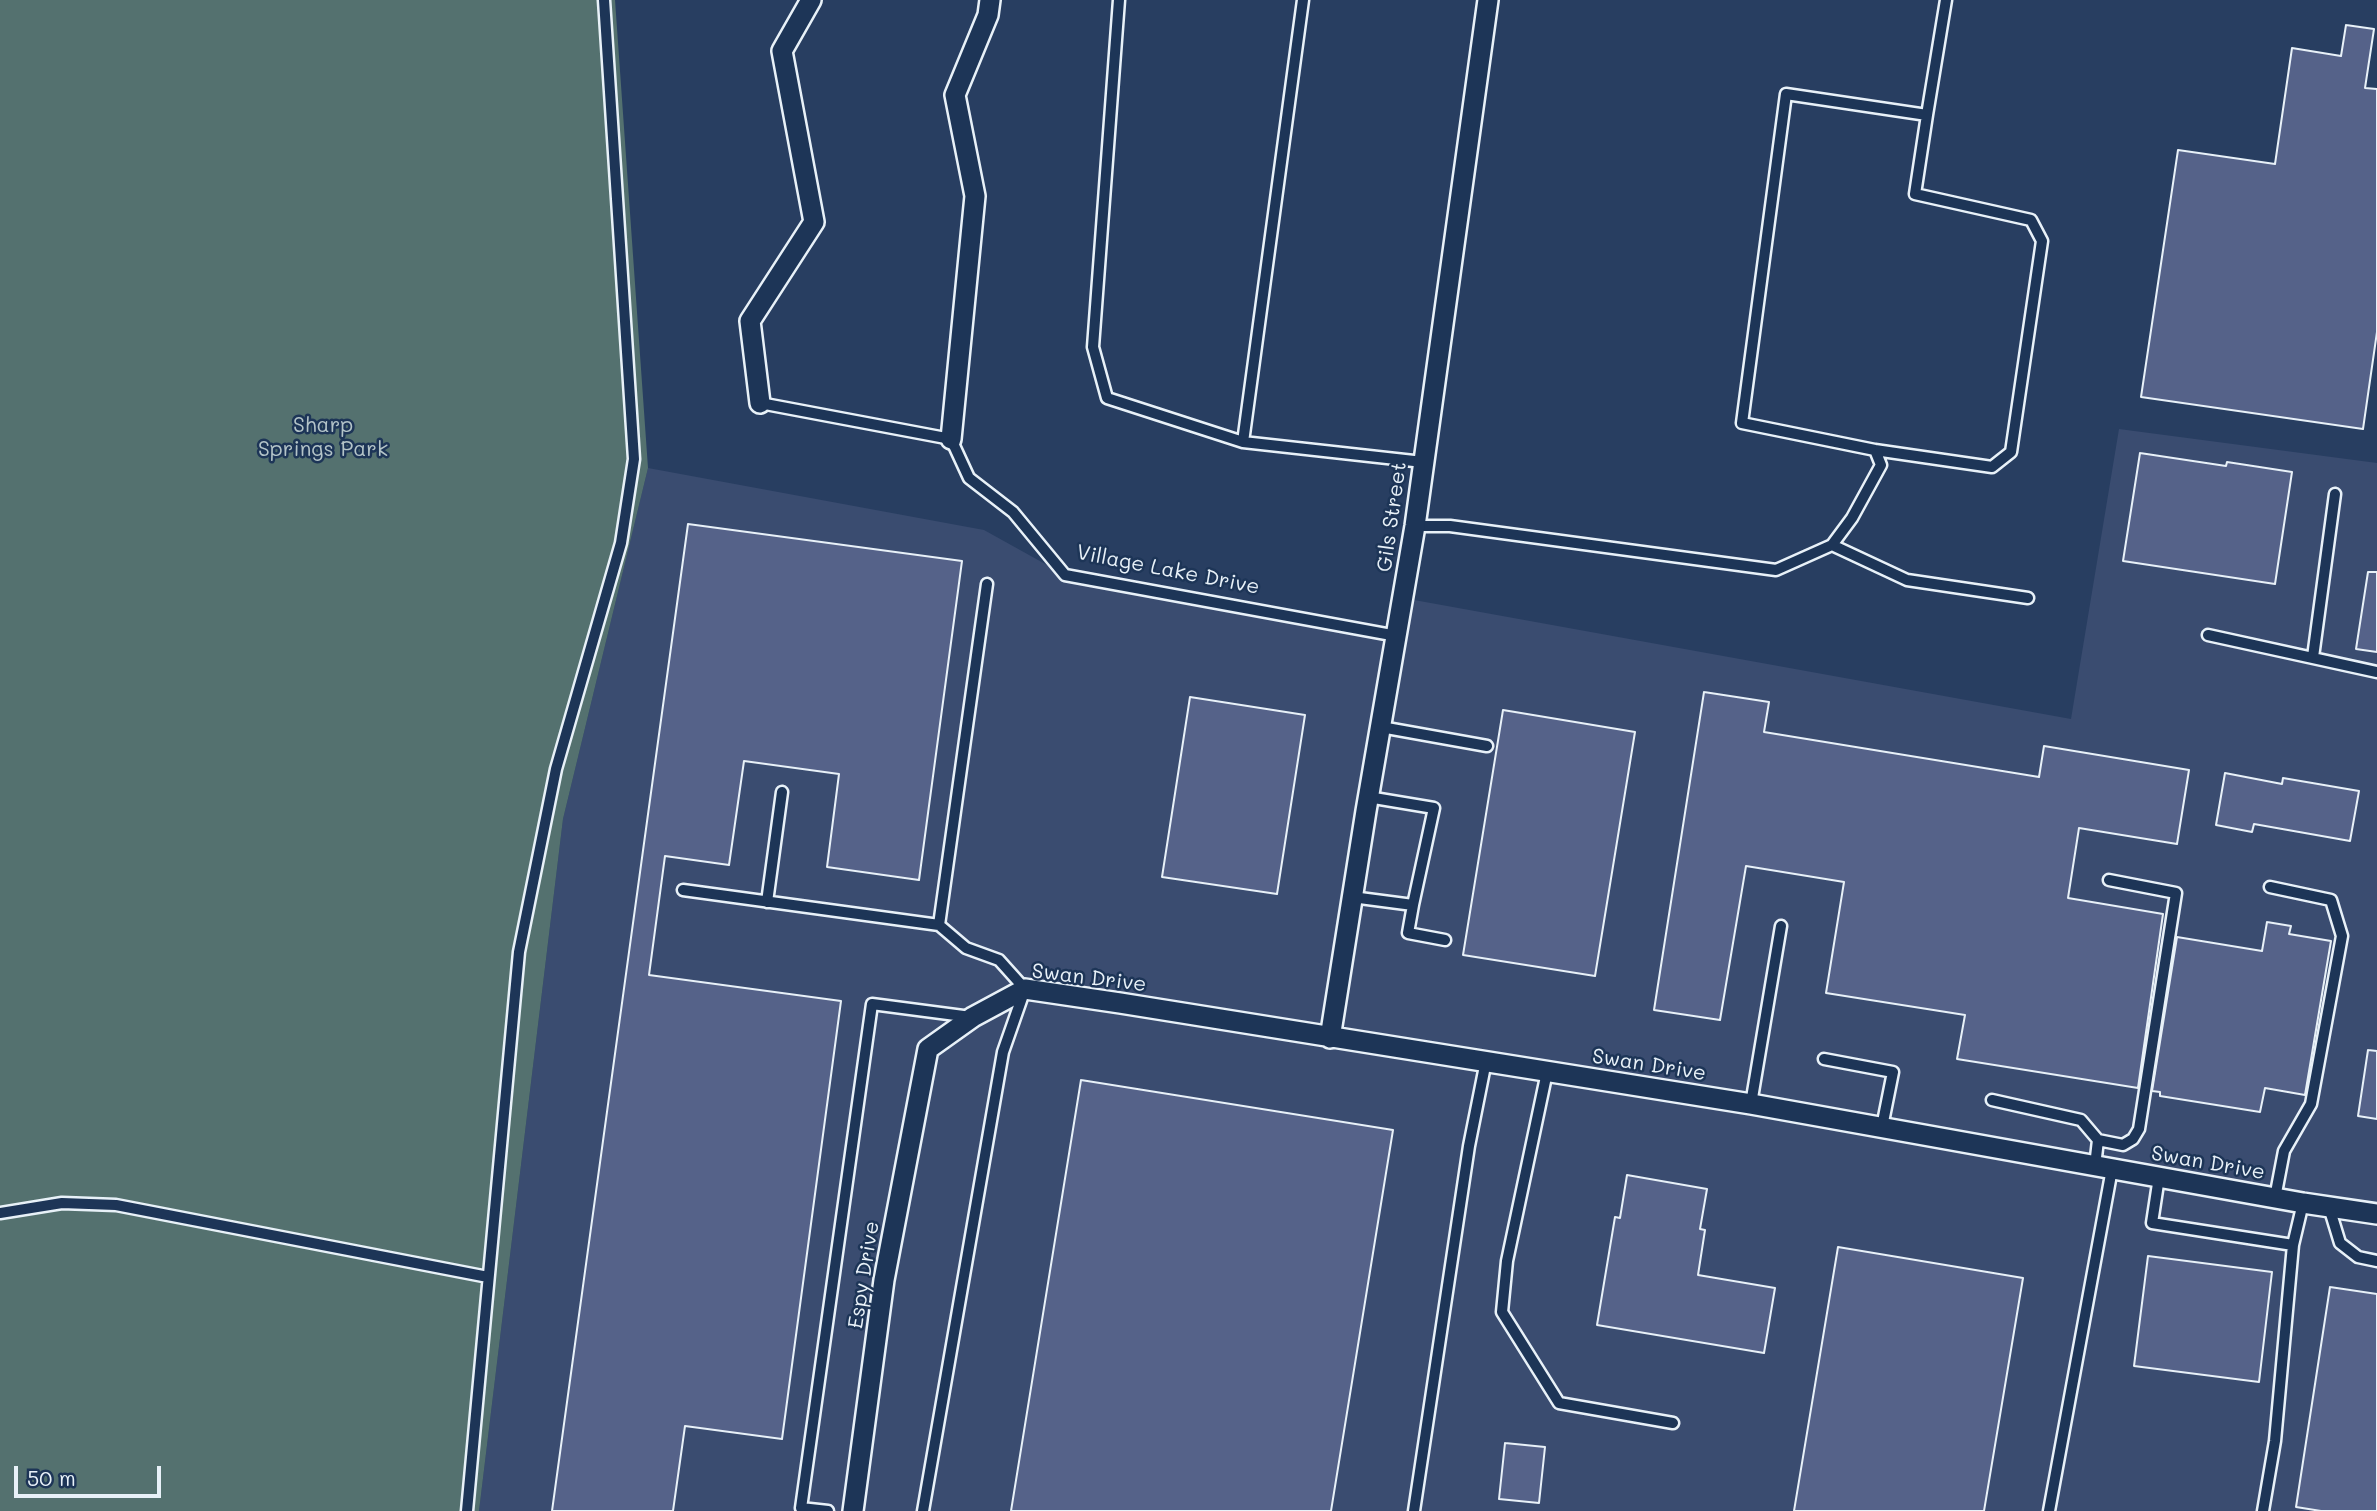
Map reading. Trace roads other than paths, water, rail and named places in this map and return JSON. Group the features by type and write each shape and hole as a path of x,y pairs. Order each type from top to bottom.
{"street":[{"path":"760,403 750,321 814,222 782,51 811,0"},
{"path":"951,439 975,197 956,95 988,15 989,0"},
{"name":"Gils Street","path":"1330,1038 1415,526 1488,0"},
{"name":"Swan Drive","path":"928,1049 973,1017 1025,989 1751,1104 2377,1214"},
{"name":"Espy Drive","path":"853,1511 884,1280 928,1049"}],"lane":[{"path":"467,1511 519,952 556,769 621,544 634,459 604,0"},
{"path":"1119,0 1093,347 1107,398 1243,442 1423,461"},
{"path":"1243,442 1303,0"},
{"path":"1927,115 1786,94 1742,423 1875,450 1992,467 2011,452 2042,241 2031,220 1915,194 1947,0"},
{"path":"760,403 951,439"},
{"name":"Village Lake Drive","path":"951,439 969,478 1013,512 1065,575 1397,636"},
{"path":"1415,526 1450,526 1776,570 1832,545 1852,518 1881,465 1875,450"},
{"path":"2313,657 2335,494"},
{"path":"1832,545 1907,580 2028,598"},
{"path":"939,925 987,584"},
{"path":"2208,635 2377,672"},
{"path":"1381,727 1488,746"},
{"path":"767,901 782,793"},
{"path":"1368,797 1434,808 1408,933 1445,940"},
{"path":"2098,1140 2123,1145 2133,1139 2139,1129 2176,893 2109,880"},
{"path":"2270,887 2331,900 2343,936 2311,1104 2284,1151 2275,1198"},
{"path":"683,890 939,925 966,948 999,960 1025,989 1003,1052 923,1511"},
{"path":"1352,897 1413,905"},
{"path":"1751,1104 1781,926"},
{"path":"828,1511 800,1508 872,1004 973,1017"},
{"path":"1825,1059 1894,1072 1882,1128"},
{"path":"1414,1511 1469,1146 1486,1061"},
{"path":"1546,1072 1507,1261 1502,1312 1559,1403 1673,1423"},
{"path":"1992,1100 2081,1120 2098,1140 2104,1167 2049,1511"},
{"path":"2159,1177 2152,1223 2293,1245"},
{"path":"0,1213 62,1203 116,1205 488,1277"},
{"path":"2263,1511 2275,1441 2293,1245 2303,1203"},
{"path":"2329,1207 2340,1243 2358,1257 2377,1261"}],"park label":[{"name":"Sharp Springs Park","path":"323,438"}]}
